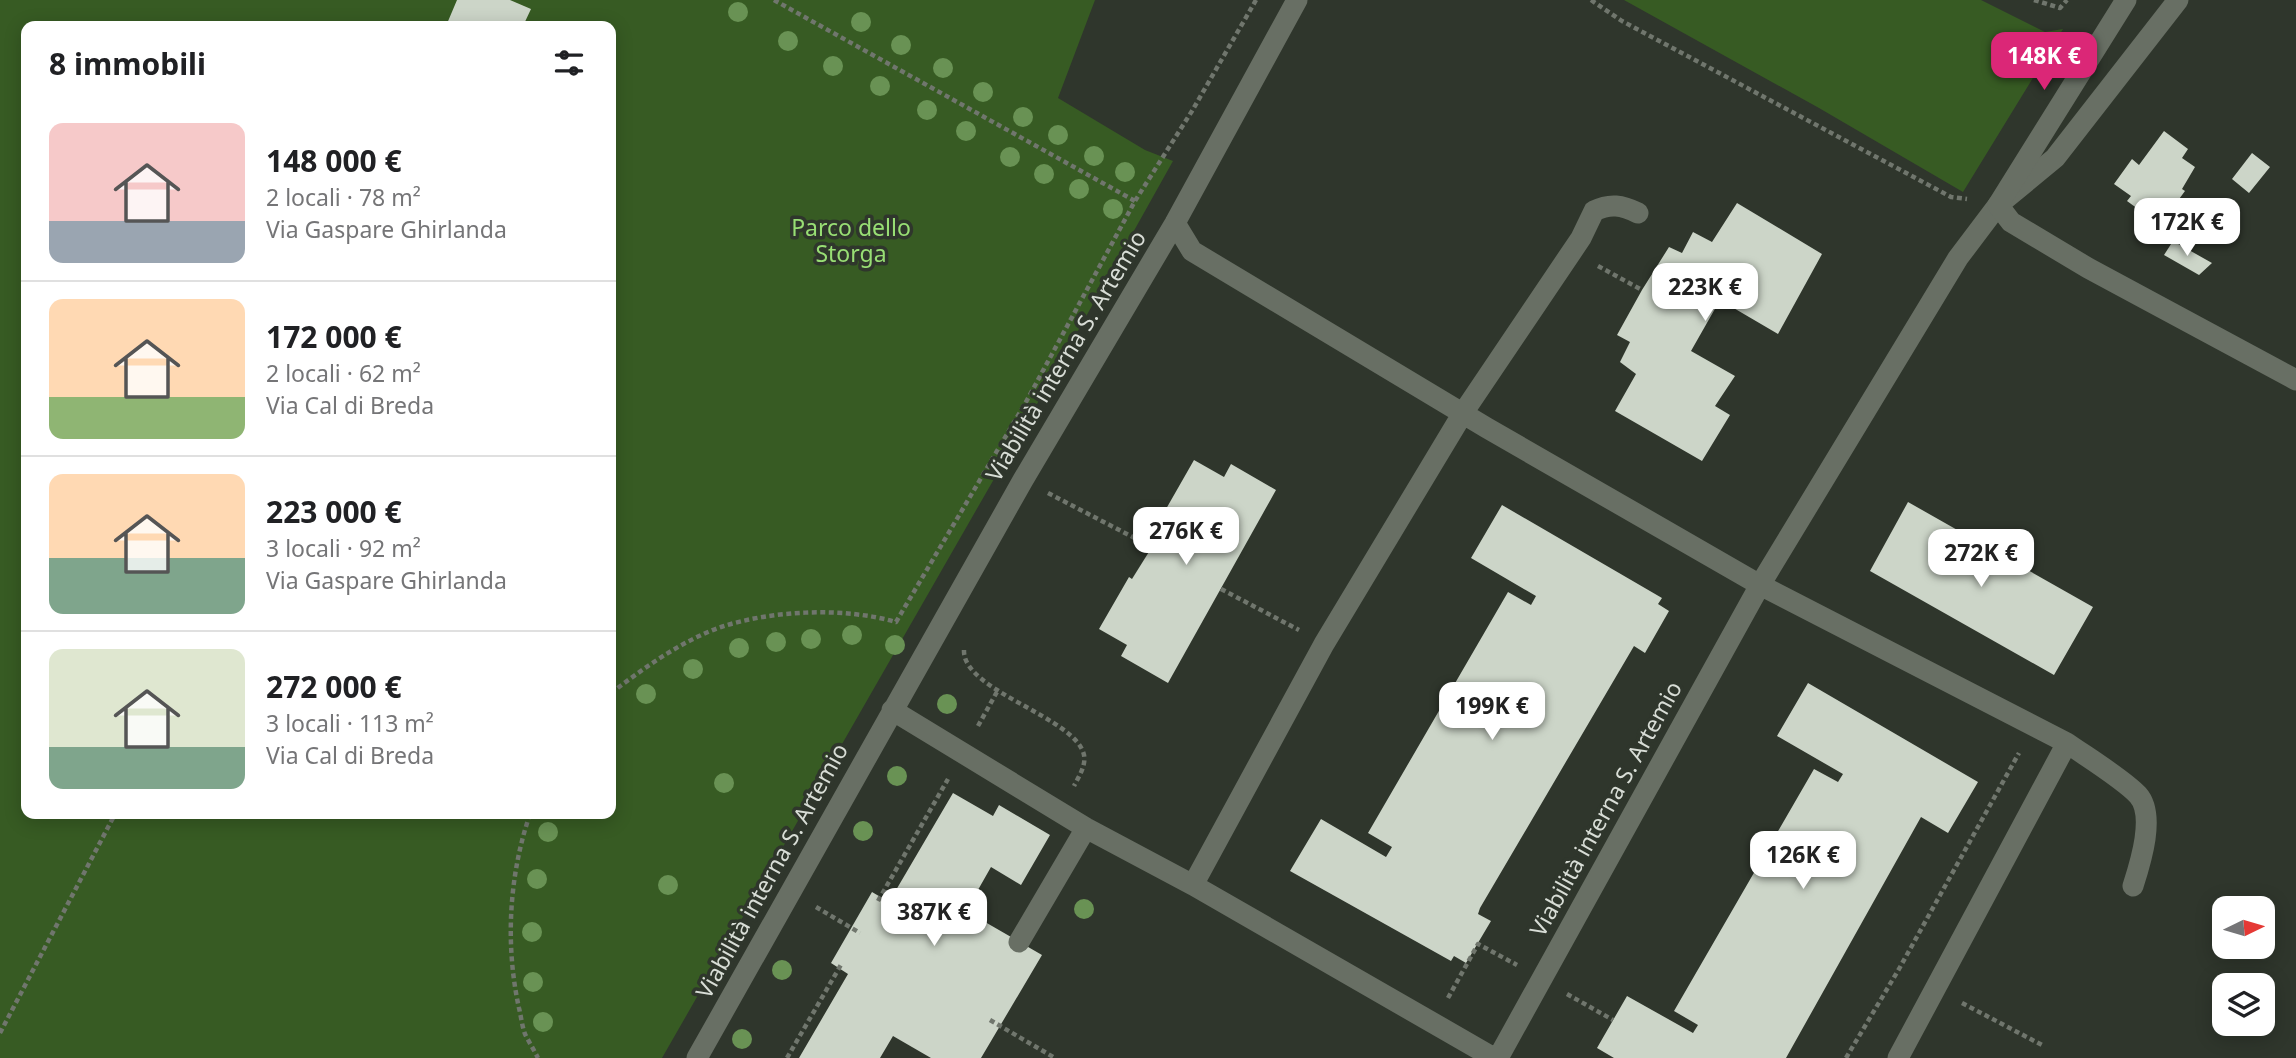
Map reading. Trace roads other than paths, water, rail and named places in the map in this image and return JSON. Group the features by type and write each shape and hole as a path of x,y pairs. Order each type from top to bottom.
{"street":[{"path":"1175,223 1297,0"},
{"path":"1998,205 2126,0"},
{"path":"1998,205 2055,158 2178,0"},
{"path":"1193,885 1324,644 1463,413 1581,238 1594,211 1605,206 1623,205 1639,213"},
{"path":"1998,205 2011,222 2088,268 2296,380"},
{"name":"Viabilità interna S. Artemio","path":"892,710 1086,828 1193,885 1496,1058 1760,585 1958,258 1998,205"},
{"name":"Viabilità interna S. Artemio","path":"697,1058 1023,480 1175,223 1192,251 1463,413 1760,585 2067,743 2140,797 2146,819 2144,851 2133,886"},
{"path":"1898,1058 1937,990 2067,743"},
{"path":"1019,942 1086,828"}],"park label":[{"name":"Parco dello Storga","path":"851,241"}]}
